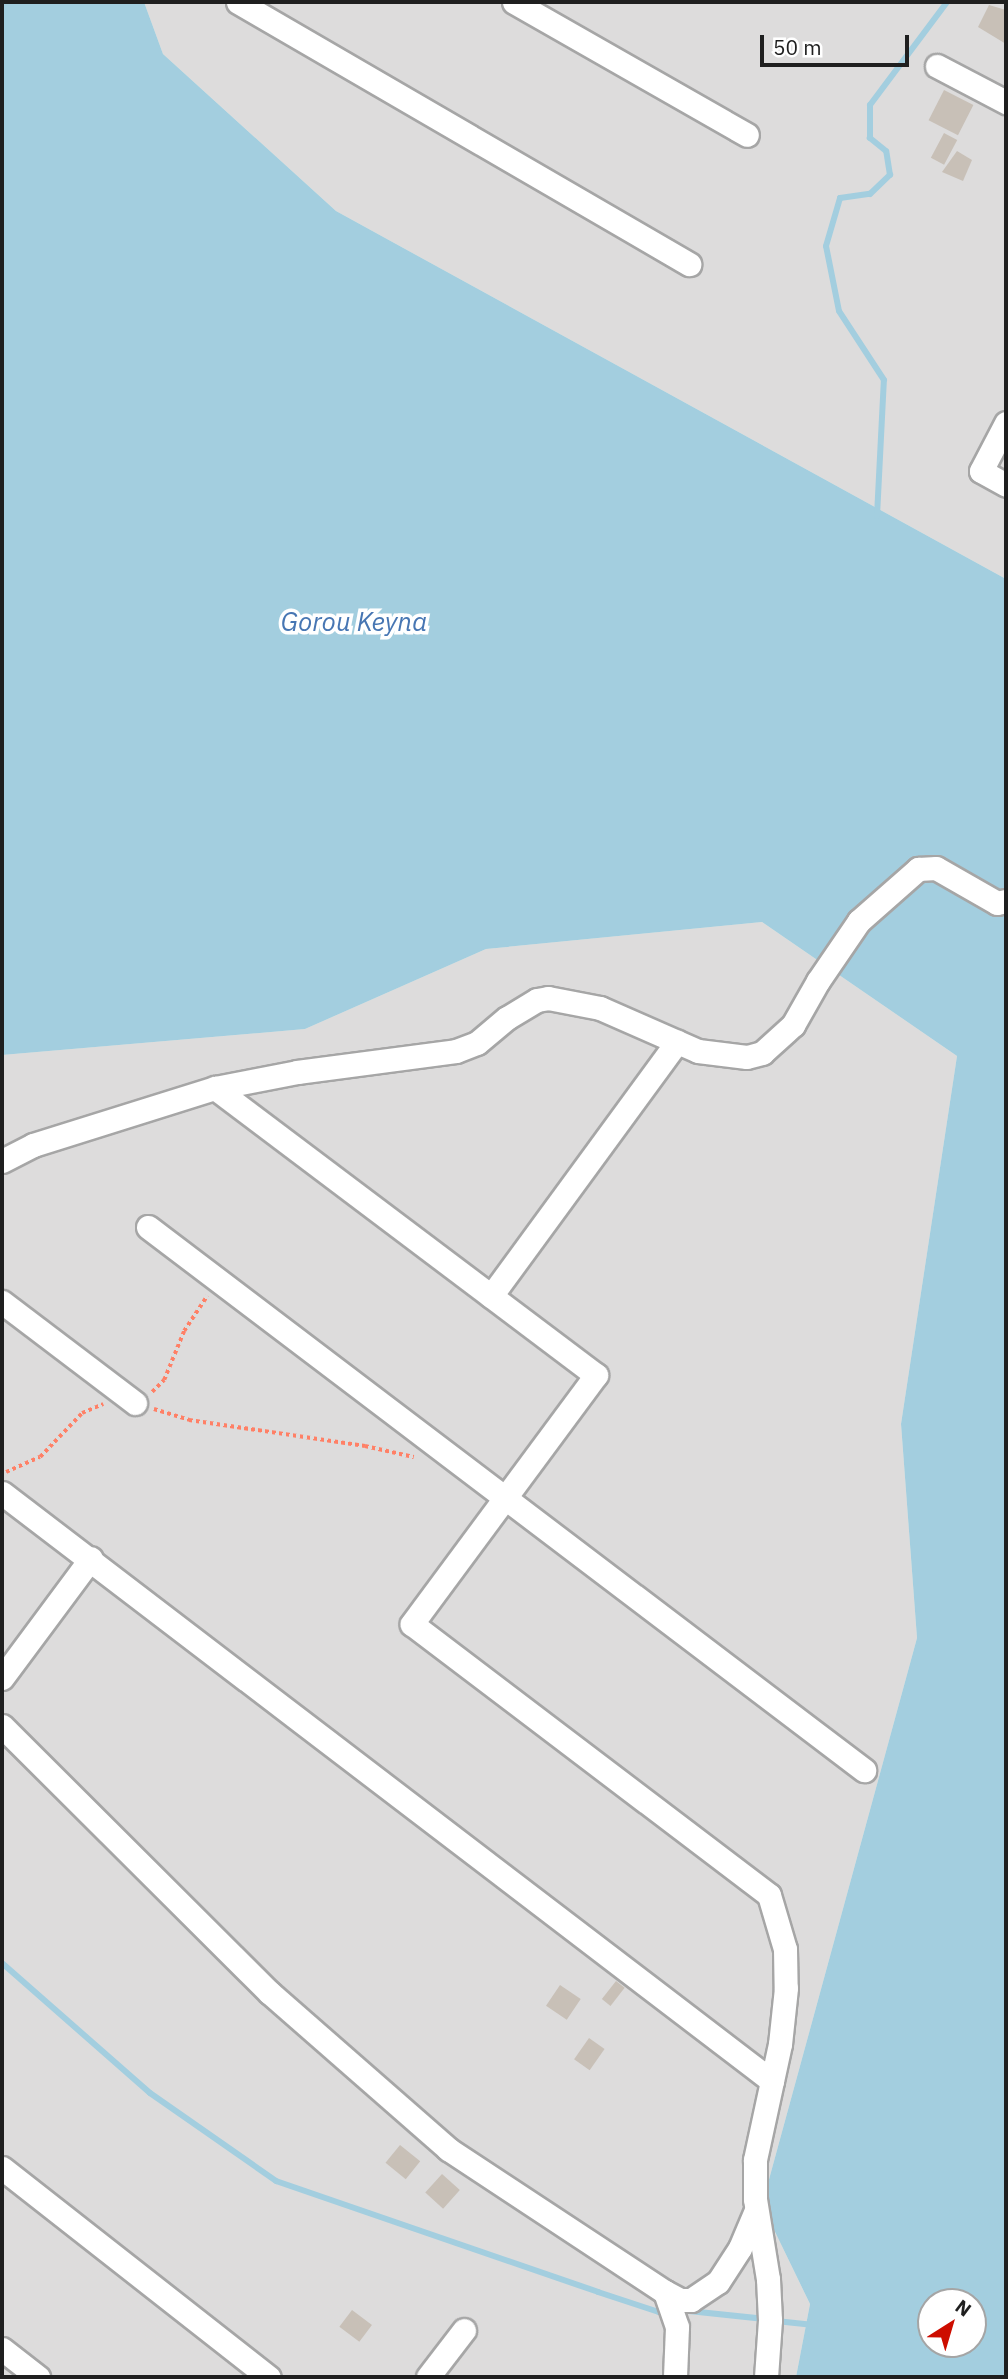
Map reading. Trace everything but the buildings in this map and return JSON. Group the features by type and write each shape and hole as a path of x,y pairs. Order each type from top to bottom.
{"street":[{"path":"238,2 689,264"},
{"path":"514,2 747,135"},
{"path":"937,66 1006,102"},
{"path":"1006,423 981,471 1006,485"},
{"path":"2,1161 33,1145 215,1088 297,1072 456,1051 477,1043 507,1018 537,1000 548,998 600,1008 698,1051 747,1057 762,1053 793,1025 818,981 859,921 918,869 936,868 997,903 1006,901"},
{"path":"491,1296 677,1042"},
{"path":"215,1088 596,1375 412,1624 769,1895 785,1949 786,1988 780,2044 755,2160 756,2209 768,2279 770,2320 766,2377"},
{"path":"148,1227 864,1770"},
{"path":"2,1301 135,1403"},
{"path":"2,1493 772,2081"},
{"path":"2,1678 91,1559"},
{"path":"2,1726 270,1993 448,2149 665,2292 680,2300 691,2300 718,2283 740,2248 756,2209"},
{"path":"2,2168 269,2377"},
{"path":"665,2292 677,2328 675,2377"},
{"path":"428,2377 464,2330"},
{"path":"2,2349 38,2377"}],"path":[{"path":"135,1403 190,1420 365,1446 416,1457"}],"shaded area":[{"path":"144,2 1006,2 1006,579 336,211 163,54"},
{"path":"762,922 957,1056 901,1424 917,1638 762,2205 810,2304 796,2377 2,2377 2,1055 305,1029 486,949"}],"water":[{"name":"Gorou Keyna","path":"2,2 144,2 163,54 336,211 1006,579 1006,2377 796,2377 810,2304 762,2205 917,1638 901,1424 957,1056 762,922 486,949 305,1029 2,1055"}],"waterway":[{"path":"877,516 884,380 839,311 826,246 840,198 870,194 890,175 886,151 870,138 870,105 947,2"},
{"path":"2,1963 150,2093 276,2181 598,2292 659,2312 668,2312"},
{"path":"689,2311 765,2319"},
{"path":"776,2321 814,2325"}]}
